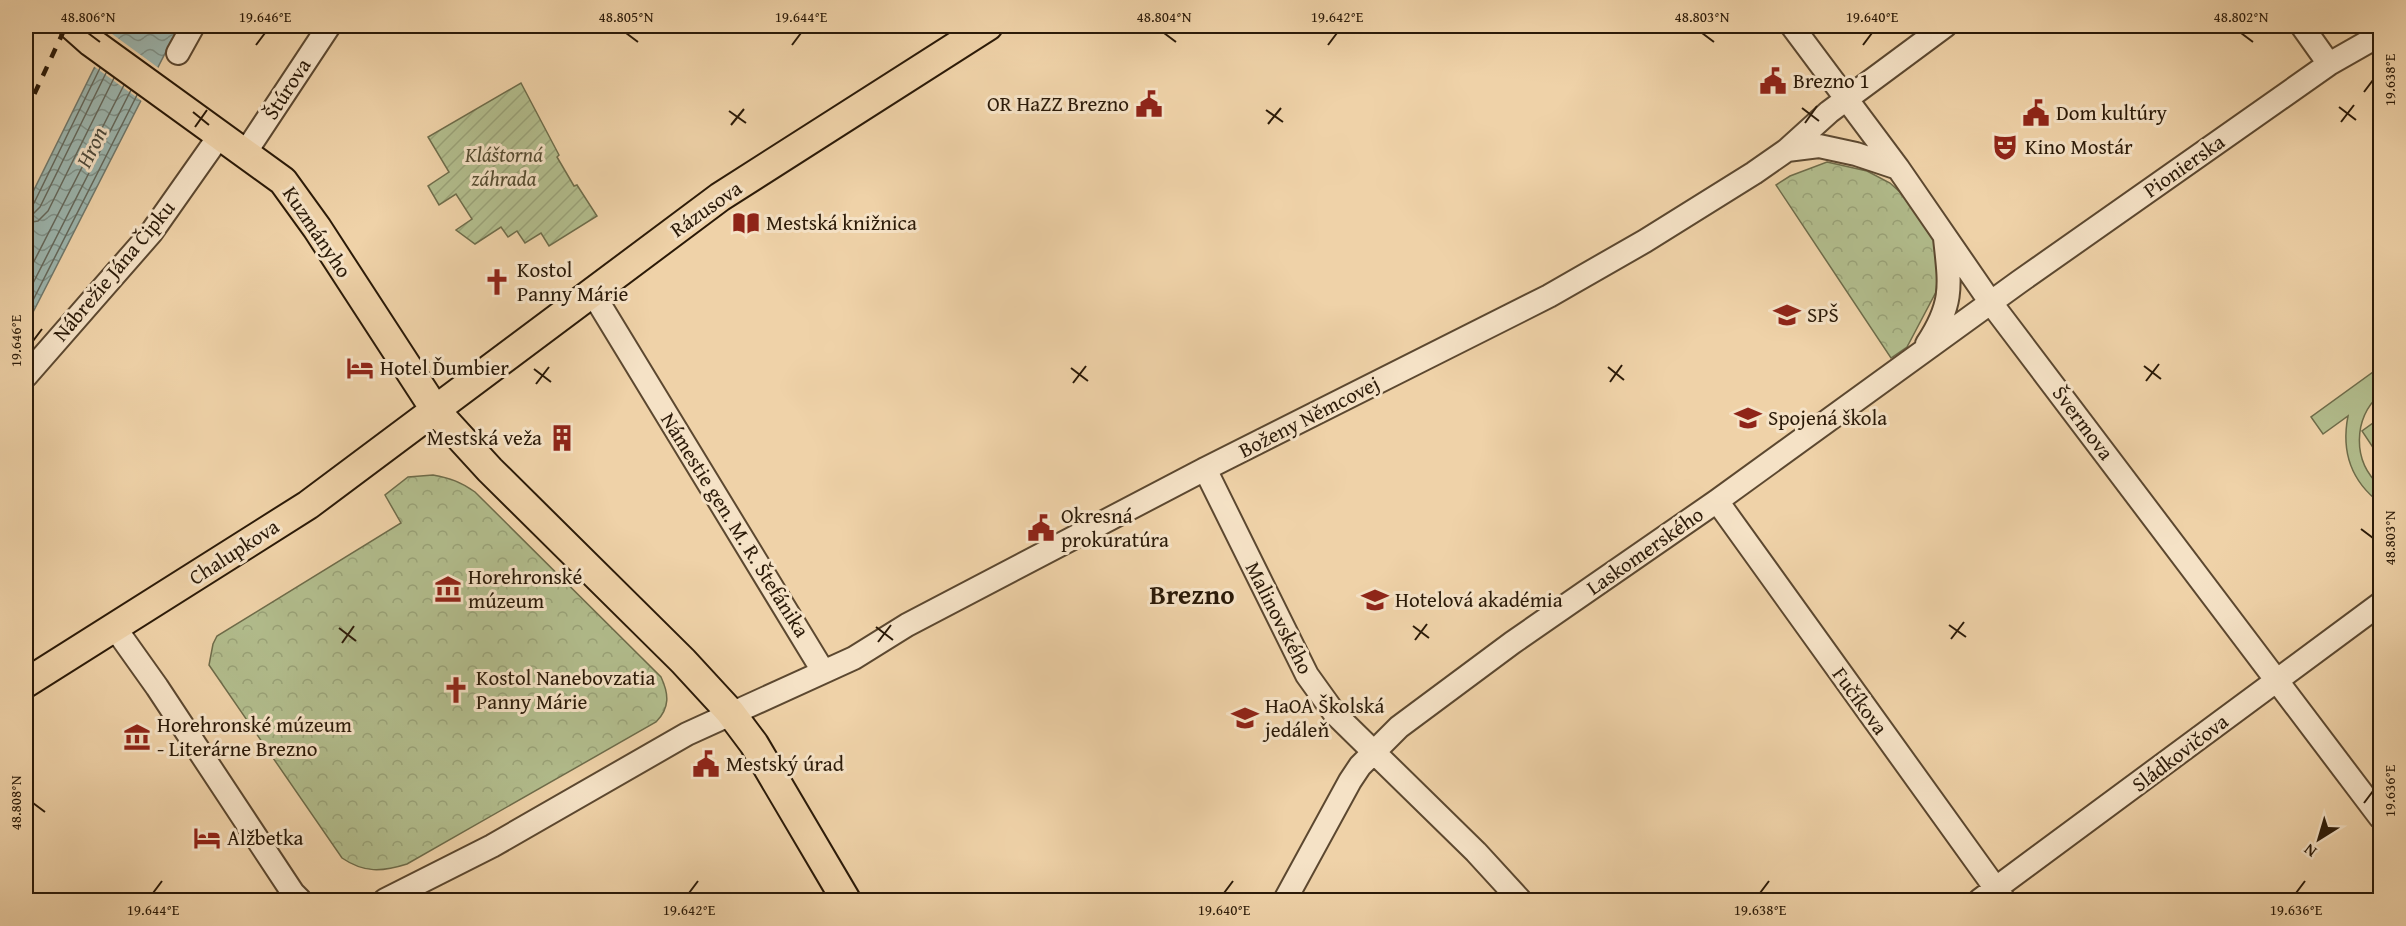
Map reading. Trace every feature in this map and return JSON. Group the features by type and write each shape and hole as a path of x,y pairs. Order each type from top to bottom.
{"main road":[{"name":"Rázusova","path":"436,411 720,197 988,26"},
{"name":"Kuzmányho","path":"82,34 283,181 436,411"},
{"name":"Chalupkova","path":"26,683 308,505 436,411"},
{"path":"436,411 490,470 683,661 730,712 754,744 846,900"}],"street":[{"path":"178,53 193,26"},
{"name":"Štúrova","path":"244,153 329,26"},
{"name":"Švermova","path":"1792,26 1898,168 1991,303 2278,679 2380,817"},
{"name":"Boženy Němcovej","path":"824,671 854,658 907,625 1205,469 1549,296 1645,241 1755,173 1787,150 1829,112 1946,26"},
{"path":"2302,26 2329,64"},
{"name":"Pionierska","path":"1991,303 2329,64 2380,35"},
{"name":"Nábrežie Jána Čipku","path":"26,376 152,233 220,135"},
{"name":"Boženy Němcovej","path":"1787,150 1819,146 1856,154 1898,168"},
{"name":"Laskomerského","path":"1913,360 1942,322 1950,286 1945,236"},
{"name":"Námestie gen. M. R. Štefánika","path":"592,292 824,671"},
{"name":"Laskomerského","path":"1374,752 1399,727 1512,643 1717,501 1991,303"},
{"name":"Malinovského","path":"1205,469 1307,675 1335,714 1476,852 1520,900"},
{"name":"Fučíkova","path":"1717,501 1993,897"},
{"name":"Sládkovičova","path":"1993,897 2380,604"},
{"path":"115,628 293,893 300,900"},
{"path":"385,900 492,846 687,734 730,712 761,701 824,671"},
{"path":"1285,900 1350,781 1374,752"}],"green space":[{"name":"Kláštorná záhrada","path":"521,83 559,155 557,157 574,186 577,185 597,216 549,246 541,233 525,243 517,231 508,237 501,227 475,244 456,230 472,219 456,194 439,205 428,186 449,172 428,137"},
{"path":"1827,162 1867,171 1890,183 1911,202 1933,235 1939,263 1936,292 1907,347 1891,358 1776,185 1790,176"},
{"path":"2380,367 2380,394 2365,415 2359,440 2364,465 2380,486 2380,503 2362,485 2351,465 2346,442 2348,416 2323,434 2311,417"},
{"path":"2380,418 2380,458 2362,431"},
{"path":"433,475 455,481 475,492 661,677 666,689 667,701 661,717 656,722 407,864 381,870 366,869 342,858 209,665 217,636 401,523 385,495 408,477"}],"water":[{"name":"Hron","path":"115,26 179,26 26,326 26,206"}],"pier":[{"path":"108,31 160,69 143,102 92,65"}],"railway":[{"path":"26,112 66,26"}],"place":[{"name":"Brezno 1","path":"1773,81"},
{"name":"OR HaZZ Brezno","path":"1149,104"},
{"name":"Dom kultúry","path":"2036,113"},
{"name":"Kino Mostár","path":"2005,147"},
{"name":"Mestská knižnica","path":"746,223"},
{"name":"Kostol Panny Márie","path":"497,282"},
{"name":"SPŠ","path":"1787,315"},
{"name":"Hotel Ďumbier","path":"360,368"},
{"name":"Spojená škola","path":"1748,418"},
{"name":"Mestská veža","path":"562,438"},
{"name":"Okresná prokuratúra","path":"1041,528"},
{"name":"Horehronské múzeum","path":"448,589"},
{"name":"Hotelová akadémia","path":"1375,600"},
{"name":"Kostol Nanebovzatia Panny Márie","path":"456,690"},
{"name":"HaOA Školská jedáleň","path":"1245,718"},
{"name":"Horehronské múzeum - Literárne Brezno","path":"137,737"},
{"name":"Mestský úrad","path":"706,764"},
{"name":"Alžbetka","path":"207,838"}],"district":[{"name":"Brezno","path":"1192,595"}]}
